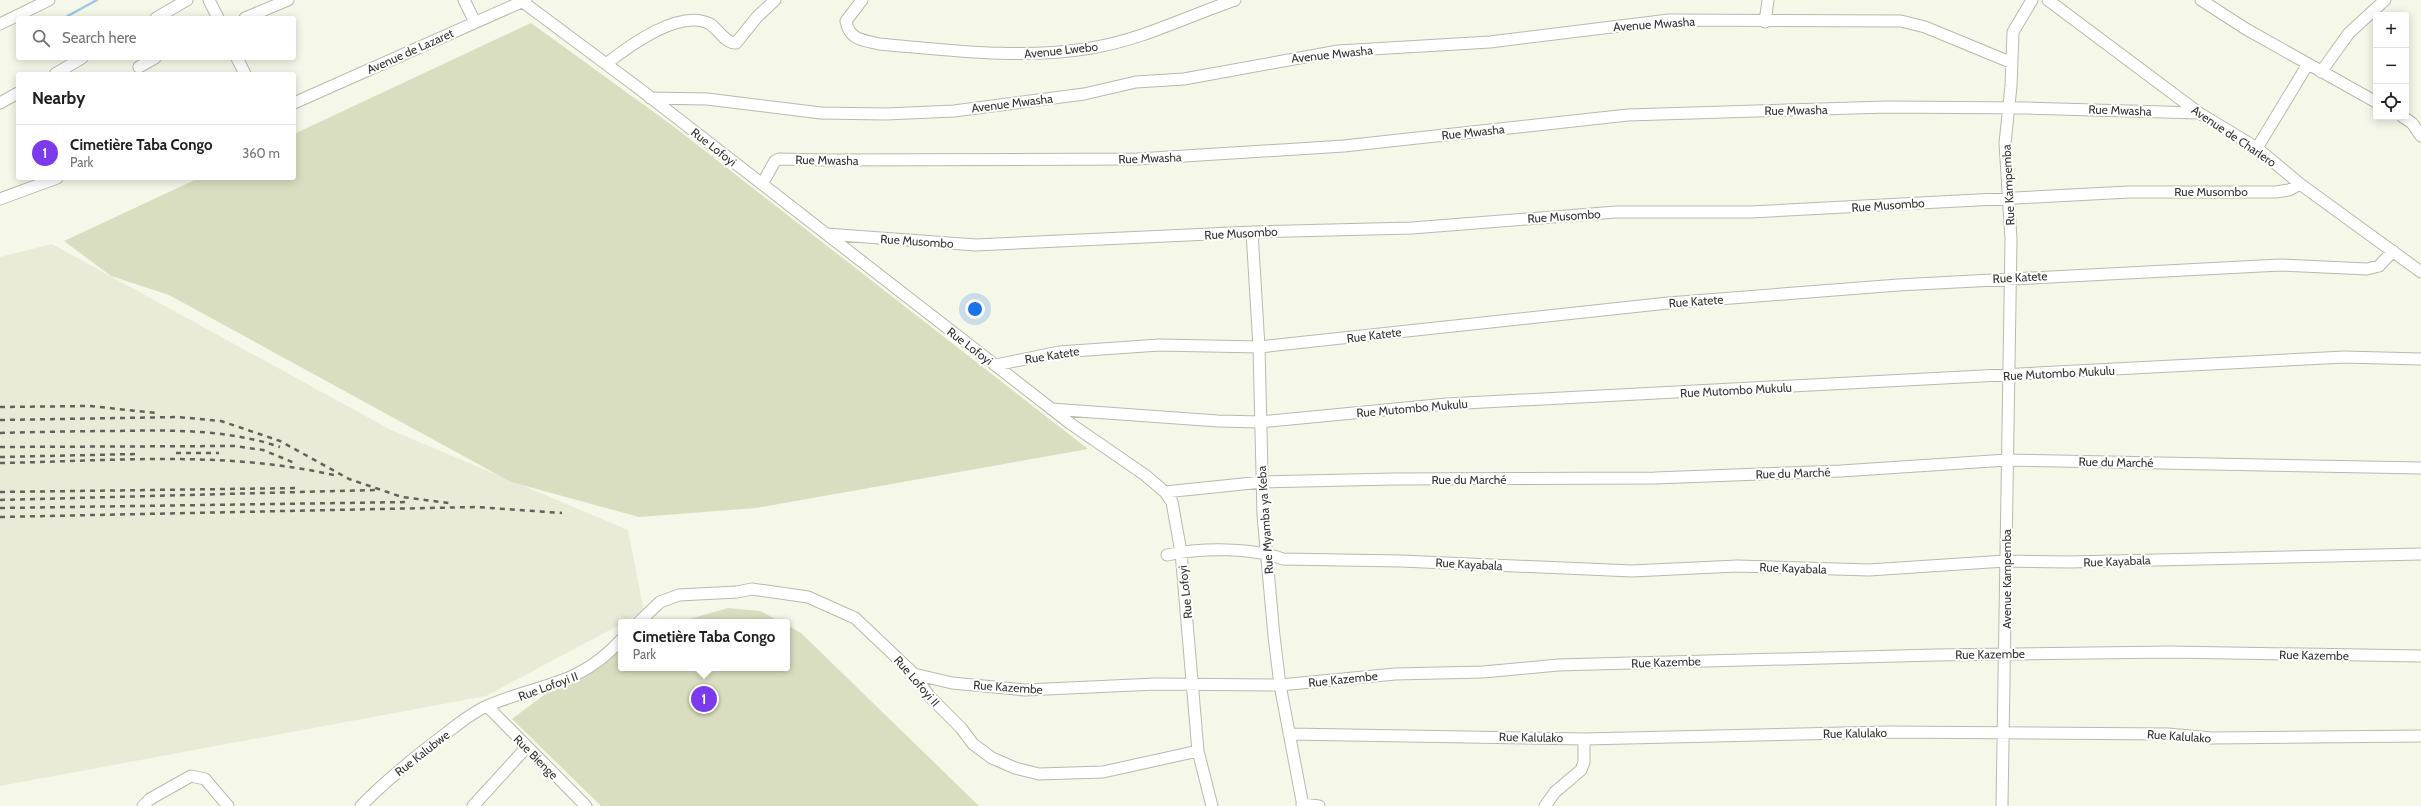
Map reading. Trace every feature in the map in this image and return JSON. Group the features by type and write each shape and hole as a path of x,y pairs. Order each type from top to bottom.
{"street":[{"path":"16,16 49,0"},
{"path":"159,16 187,0"},
{"path":"210,0 217,16"},
{"path":"250,16 288,0"},
{"path":"464,0 475,22"},
{"path":"606,64 625,49 653,33 694,19 711,25 730,42 736,43 757,17 775,0"},
{"name":"Avenue Lwebo","path":"862,0 846,21 847,28 851,35 857,39 879,44 1022,54 1085,49 1136,36 1235,0"},
{"path":"1765,22 1768,0"},
{"name":"Rue Kampemba","path":"2010,376 2009,198 2005,157 2011,86 2010,62 2014,28 2032,0"},
{"name":"Avenue de Charlero","path":"2048,0 2199,113 2256,148 2300,184 2421,272"},
{"path":"2201,0 2246,29 2373,100"},
{"path":"2321,72 2349,33 2385,0"},
{"name":"Avenue de Lazaret","path":"296,102 524,1"},
{"name":"Rue Lofoyi","path":"524,1 762,184 910,301 1052,409 1122,458 1165,492 1174,510 1181,552 1198,751 1212,806"},
{"path":"0,24 16,16"},
{"name":"Avenue Mwasha","path":"650,98 707,99 821,113 886,114 954,111 1084,94 1136,82 1184,79 1338,51 1490,42 1669,20 1765,22 1901,21 1925,27 2010,62"},
{"path":"58,72 79,60"},
{"path":"139,67 151,60"},
{"path":"238,60 244,72"},
{"path":"2256,148 2308,64"},
{"path":"0,102 16,94"},
{"name":"Rue Mwasha","path":"762,184 775,161 779,159 1137,159 1344,146 1628,115 1887,107 2008,108 2199,113"},
{"path":"2408,120 2412,123 2421,136"},
{"path":"0,199 52,180"},
{"name":"Rue Musombo","path":"826,234 976,245 1252,232 1412,228 1616,212 1751,212 2129,192 2276,192 2289,190 2300,184"},
{"name":"Rue Myamba ya Keba","path":"1252,232 1259,347 1262,482 1267,553 1280,685 1302,805"},
{"name":"Rue Katete","path":"996,365 1060,352 1159,345 1259,347 1668,303 2010,277 2280,265 2367,270 2379,266 2393,251"},
{"name":"Rue Mutombo Mukulu","path":"1052,409 1218,421 1260,422 1447,404 2010,376 2344,357 2421,359"},
{"name":"Avenue Kampemba","path":"2002,806 2006,654 2005,561 2010,376"},
{"name":"Rue du Marché","path":"1165,492 1262,482 1394,479 1655,478 1841,472 2007,460 2421,468"},
{"name":"Rue Kayabala","path":"1167,555 1181,552 1267,553 1283,559 1401,561 1632,571 1737,566 1869,570 2005,561 2069,562 2421,554"},
{"name":"Rue Lofoyi II","path":"642,619 660,602 679,595 737,592 752,588 814,598 850,614 914,674 929,696 961,728 973,744 992,758 1030,774 1103,772 1198,751"},
{"name":"Rue Lofoyi II","path":"487,706 576,676 600,662 618,643"},
{"name":"Rue Kazembe","path":"914,674 952,683 1025,690 1193,684 1280,685 1395,674 1483,672 1558,665 2006,654 2170,652 2421,656"},
{"name":"Rue Bienge","path":"487,706 526,748 586,806"},
{"name":"Rue Kalubwe","path":"361,806 406,764 472,715 487,706"},
{"name":"Rue Kalulako","path":"1289,734 1584,739 1888,732 2168,734 2218,738 2421,736"},
{"path":"1545,806 1555,792 1581,770 1584,762 1584,739"},
{"path":"473,806 526,748"},
{"path":"143,806 150,799 187,777 202,778 228,806"},
{"path":"1302,805 1319,806"}],"shaded area":[{"path":"531,23 673,126 1088,449 756,508 639,517 511,482 169,295 111,276 64,241 195,180 296,180 296,133"},
{"path":"52,244 391,430 628,530 644,612 628,619 618,619 618,626 486,696 0,786 0,257"},
{"path":"728,608 760,611 775,619 690,619"},
{"path":"790,627 801,633 979,806 601,806 512,719 564,680 618,649 618,671 790,671"}],"waterway":[{"path":"68,16 97,0"}],"railway":[{"path":"0,407 90,406 156,413"},
{"path":"0,420 178,417 221,421 280,441 349,479 402,497 449,503"},
{"path":"0,433 72,431 199,432 240,437 280,447"},
{"path":"0,447 234,446 263,450 297,464"},
{"path":"176,453 219,453"},
{"path":"0,457 136,454"},
{"path":"0,463 127,459 212,460 296,468 338,476"},
{"path":"0,492 300,488"},
{"path":"0,500 375,490"},
{"path":"0,508 410,502"},
{"path":"0,517 476,507 562,513"}],"place":[{"name":"Cimetière Taba Congo","path":"704,699"}]}
